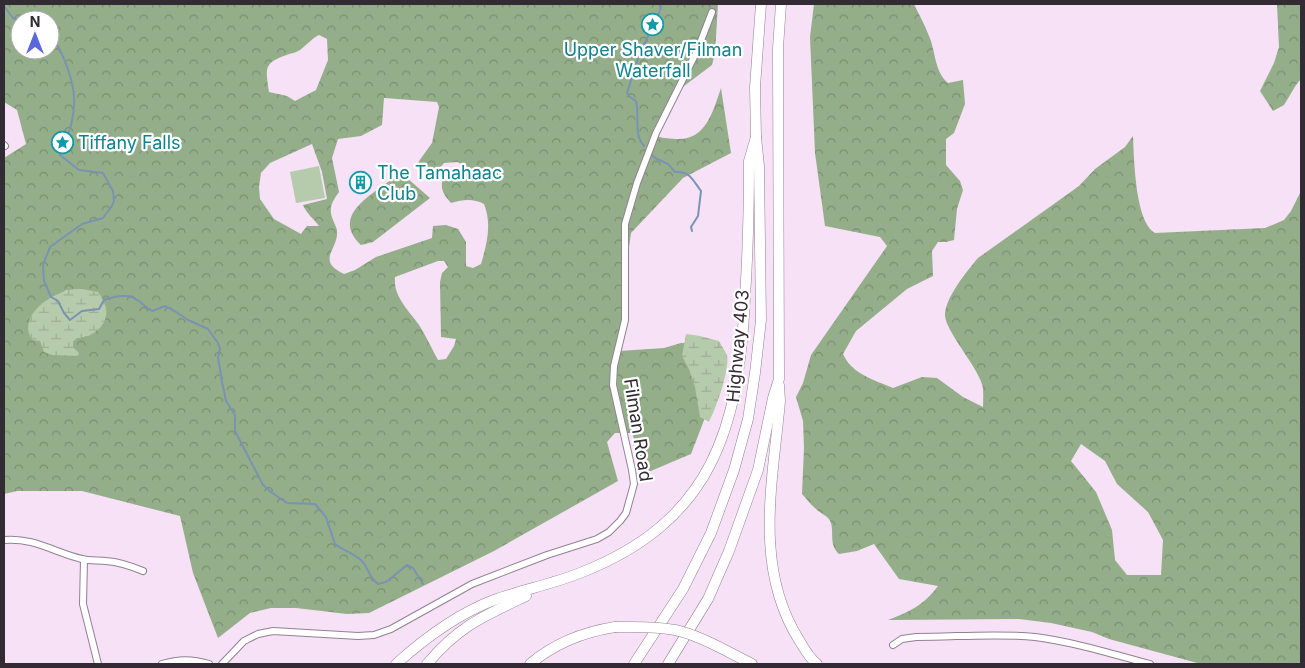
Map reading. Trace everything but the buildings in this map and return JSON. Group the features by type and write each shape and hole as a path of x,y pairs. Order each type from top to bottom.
{"highway":[{"name":"Highway 403","path":"634,664 683,589 711,534 734,470 748,419 760,320 759,166 756,137 755,87 761,4"},
{"name":"Highway 403","path":"668,664 708,599 729,551 758,470 773,398 779,379 778,48 781,4"},
{"path":"396,664 424,641 465,613 494,600 580,573 622,554 650,537 693,493 721,444 736,389 744,332 749,161 756,137"},
{"path":"779,379 780,401 770,512 772,575 788,621 801,643 817,664"},
{"path":"427,664 456,633 472,622 558,581"},
{"path":"530,664 566,641 592,631 638,627 674,630 691,635 720,647 752,664"}],"street":[{"name":"Filman Road","path":"222,664 244,641 258,634 273,631 291,631 358,636 374,635 391,630 472,584 547,555 597,539 609,532 626,512 634,484 613,385 614,366 625,320 625,224 637,183 656,133 697,51 712,12"},
{"path":"4,540 32,542 84,560 108,561 128,565 143,571"},
{"path":"84,560 83,604 98,664"},
{"path":"893,645 902,638 916,637 1005,636 1035,638 1077,644 1150,664"},
{"path":"162,664 181,659 209,664"}],"green space":[{"path":"4,4 718,4 715,53 712,65 676,92 653,134 661,138 676,139 695,135 707,123 721,88 731,153 683,178 631,233 624,284 627,321 619,351 664,348 681,343 701,344 708,410 691,454 646,473 632,433 615,433 607,442 618,481 494,551 369,613 347,614 296,608 271,608 250,613 218,638 193,573 180,516 82,491 17,491 4,494 4,158 26,144 17,110 4,102","holes":["319,35 327,39 328,60 316,90 295,101 287,96 269,92 267,71 271,63 281,57 299,51","384,98 437,102 439,107 432,143 417,167 432,170 439,168 444,163 458,162 464,166 463,169 443,177 442,188 451,203 468,200 484,204 488,226 487,242 481,264 473,268 466,266 466,242 458,229 446,225 433,226 432,238 376,257 355,270 344,274 335,269 331,264 330,254 337,237 331,209 339,192 332,158 338,139 361,136 382,125","312,144 322,172 327,199 303,205 319,226 307,226 301,234 274,219 260,199 259,187 261,173 270,163","438,261 444,261 448,267 442,273 440,282 441,337 456,339 446,359 438,360 419,325 399,297 396,291 395,277","67,290 90,335 77,338 73,341 73,347 60,294"]},
{"path":"814,4 914,4 931,42 943,78 948,83 963,80 965,104 954,133 946,139 946,165 960,181 963,190 957,209 954,240 938,242 932,251 933,276 907,289 856,331 843,354 852,367 871,379 893,388 922,377 937,378 963,397 983,407 983,387 979,376 946,321 946,308 953,293 978,258 1079,186 1095,169 1125,147 1133,136 1135,173 1140,203 1148,227 1155,233 1265,228 1284,220 1301,191 1301,664 1201,664 1109,639 1092,632 1051,623 1019,619 888,620 916,607 933,593 938,586 899,579 874,544 857,551 839,554 834,547 830,521 802,494 803,421 796,397 803,383 811,355 887,246 880,237 825,226 815,153 810,37","holes":["1081,444 1105,461 1117,484 1148,512 1163,540 1161,575 1127,575 1115,560 1112,530 1096,492 1071,461"]},
{"path":"1277,4 1301,4 1301,79 1284,105 1273,111 1260,91 1274,63 1279,47"},
{"path":"319,166 325,198 296,203 290,172"},
{"path":"395,177 407,178 430,198 373,242 361,245 353,234 350,224 352,215 358,206"},
{"path":"82,289 98,292 102,298 105,304 106,315 102,325 92,334 73,341 73,347 79,353 78,356 52,355 44,352 40,341 32,340 29,332 31,316 36,309 50,298 68,290"},
{"path":"686,334 719,341 727,355 726,370 719,399 709,422 700,417 695,387 682,356"}],"waterway":[{"path":"644,146 639,136 636,101 627,93 638,58 648,36 648,29 659,13 662,4"},
{"path":"4,6 10,14"},
{"path":"60,50 72,82 74,96 71,126 61,146 60,155 79,170 103,173 113,191 114,201 103,218 82,224 50,247 43,265 44,281 51,297 58,301 70,320 82,311 99,309 104,300 117,296 126,296 135,298 152,311 165,306 208,329 220,349 218,357 222,382 226,401 235,415 235,431 263,485 287,503 315,504 326,517 335,544 362,561 378,584 386,582 407,565 413,568 423,584"},
{"path":"651,154 668,164 675,172 687,174 701,191 698,216 691,227 692,231"}],"place":[{"name":"Upper Shaver/Filman Waterfall","path":"653,25"},
{"name":"Tiffany Falls","path":"62,143"},
{"name":"The Tamahaac Club","path":"361,183"}]}
